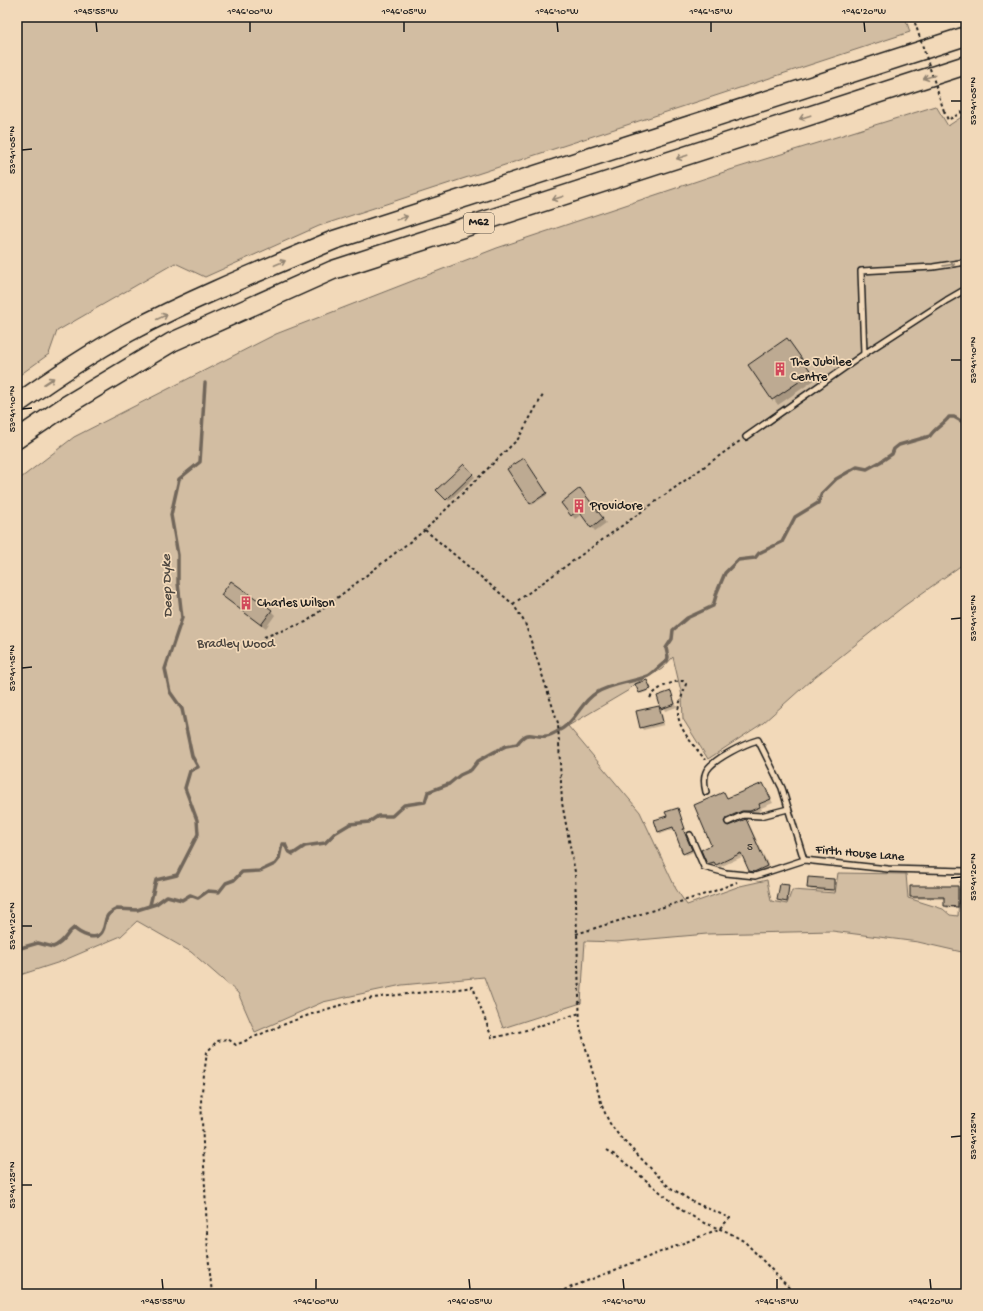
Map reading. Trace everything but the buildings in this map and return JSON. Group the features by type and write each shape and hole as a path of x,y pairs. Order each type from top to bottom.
{"highway":[{"name":"M62","path":"17,404 47,383 129,332 232,284 334,240 966,36"},
{"name":"M62","path":"17,439 67,405 172,342 333,270 966,65"}],"lane":[{"path":"864,354 861,271 932,267 966,262"},
{"path":"746,437 864,354 946,300 966,289"},
{"path":"706,792 704,778 710,767 715,762 747,743 758,740 782,788 804,860"},
{"path":"728,822 743,815 760,816 788,809"},
{"path":"690,835 704,867 726,873 755,876"},
{"name":"Firth House Lane","path":"755,876 804,860 888,869 966,870"}],"path":[{"path":"913,17 948,120 966,110"},
{"path":"264,637 306,622 424,530 518,439 543,395"},
{"path":"514,604 746,437"},
{"path":"424,530 514,604 525,623 558,723 562,803 575,872 580,1027 602,1106 609,1122 620,1137 668,1186 693,1202 730,1218 719,1229 554,1294"},
{"path":"650,698 653,693 676,681 683,681 686,684 680,700 678,714 681,724 710,767"},
{"path":"576,934 712,892 755,876"},
{"path":"212,1294 208,1254 201,1098 207,1052 217,1041 228,1039 236,1045 283,1024 320,1011 366,1000 474,987 492,1038 523,1031 580,1013"},
{"path":"607,1150 618,1157 683,1211 704,1223 745,1242 795,1294"}],"green space":[{"path":"17,17 905,17 910,32 319,226 205,277 175,263 57,331 49,354 17,377"},
{"name":"Bradley Wood","path":"936,106 948,126 966,114 966,562 904,606 811,680 763,723 708,759 683,719 682,696 673,657 662,669 568,726 640,812 676,889 687,905 740,886 767,880 771,901 787,904 792,890 835,893 838,873 906,874 908,898 943,909 950,915 958,916 960,881 966,881 966,953 918,942 832,931 707,934 616,942 585,941 581,1003 503,1028 484,977 402,985 323,1002 255,1032 238,993 191,952 137,921 121,936 60,962 17,976 17,481 74,437 276,334 497,248 730,170"}],"waterway":[{"name":"Deep Dyke","path":"150,905 156,880 177,875 198,834 197,820 185,788 190,771 198,767 192,756 182,709 170,692 165,669 182,618 178,583 178,555 171,515 179,479 200,462 205,383"},
{"path":"17,949 38,943 53,947 60,943 74,928 84,935 92,937 99,935 104,928 109,914 117,909 137,910 156,904 167,896 182,900 190,895 198,898 208,891 219,892 226,883 234,880 242,872 260,871 275,864 279,859 282,844 285,844 288,851 293,854 305,846 325,843 335,833 350,824 369,822 378,816 392,816 404,805 425,802 428,792 449,784 460,775 471,770 478,761 506,746 517,744 524,736 546,736 563,728 572,720 586,701 596,693 609,687 648,676 667,661 668,657 666,648 672,639 673,630 687,618 713,606 725,573 738,560 755,558 759,553 782,542 795,517 818,503 822,493 836,479 857,467 867,469 880,462 892,454 894,449 899,445 930,436 949,417 954,417 961,421 966,417"}],"place":[{"name":"The Jubilee Centre","path":"780,369"},
{"name":"Providore","path":"579,506"},
{"name":"Charles Wilson","path":"246,603"}]}
